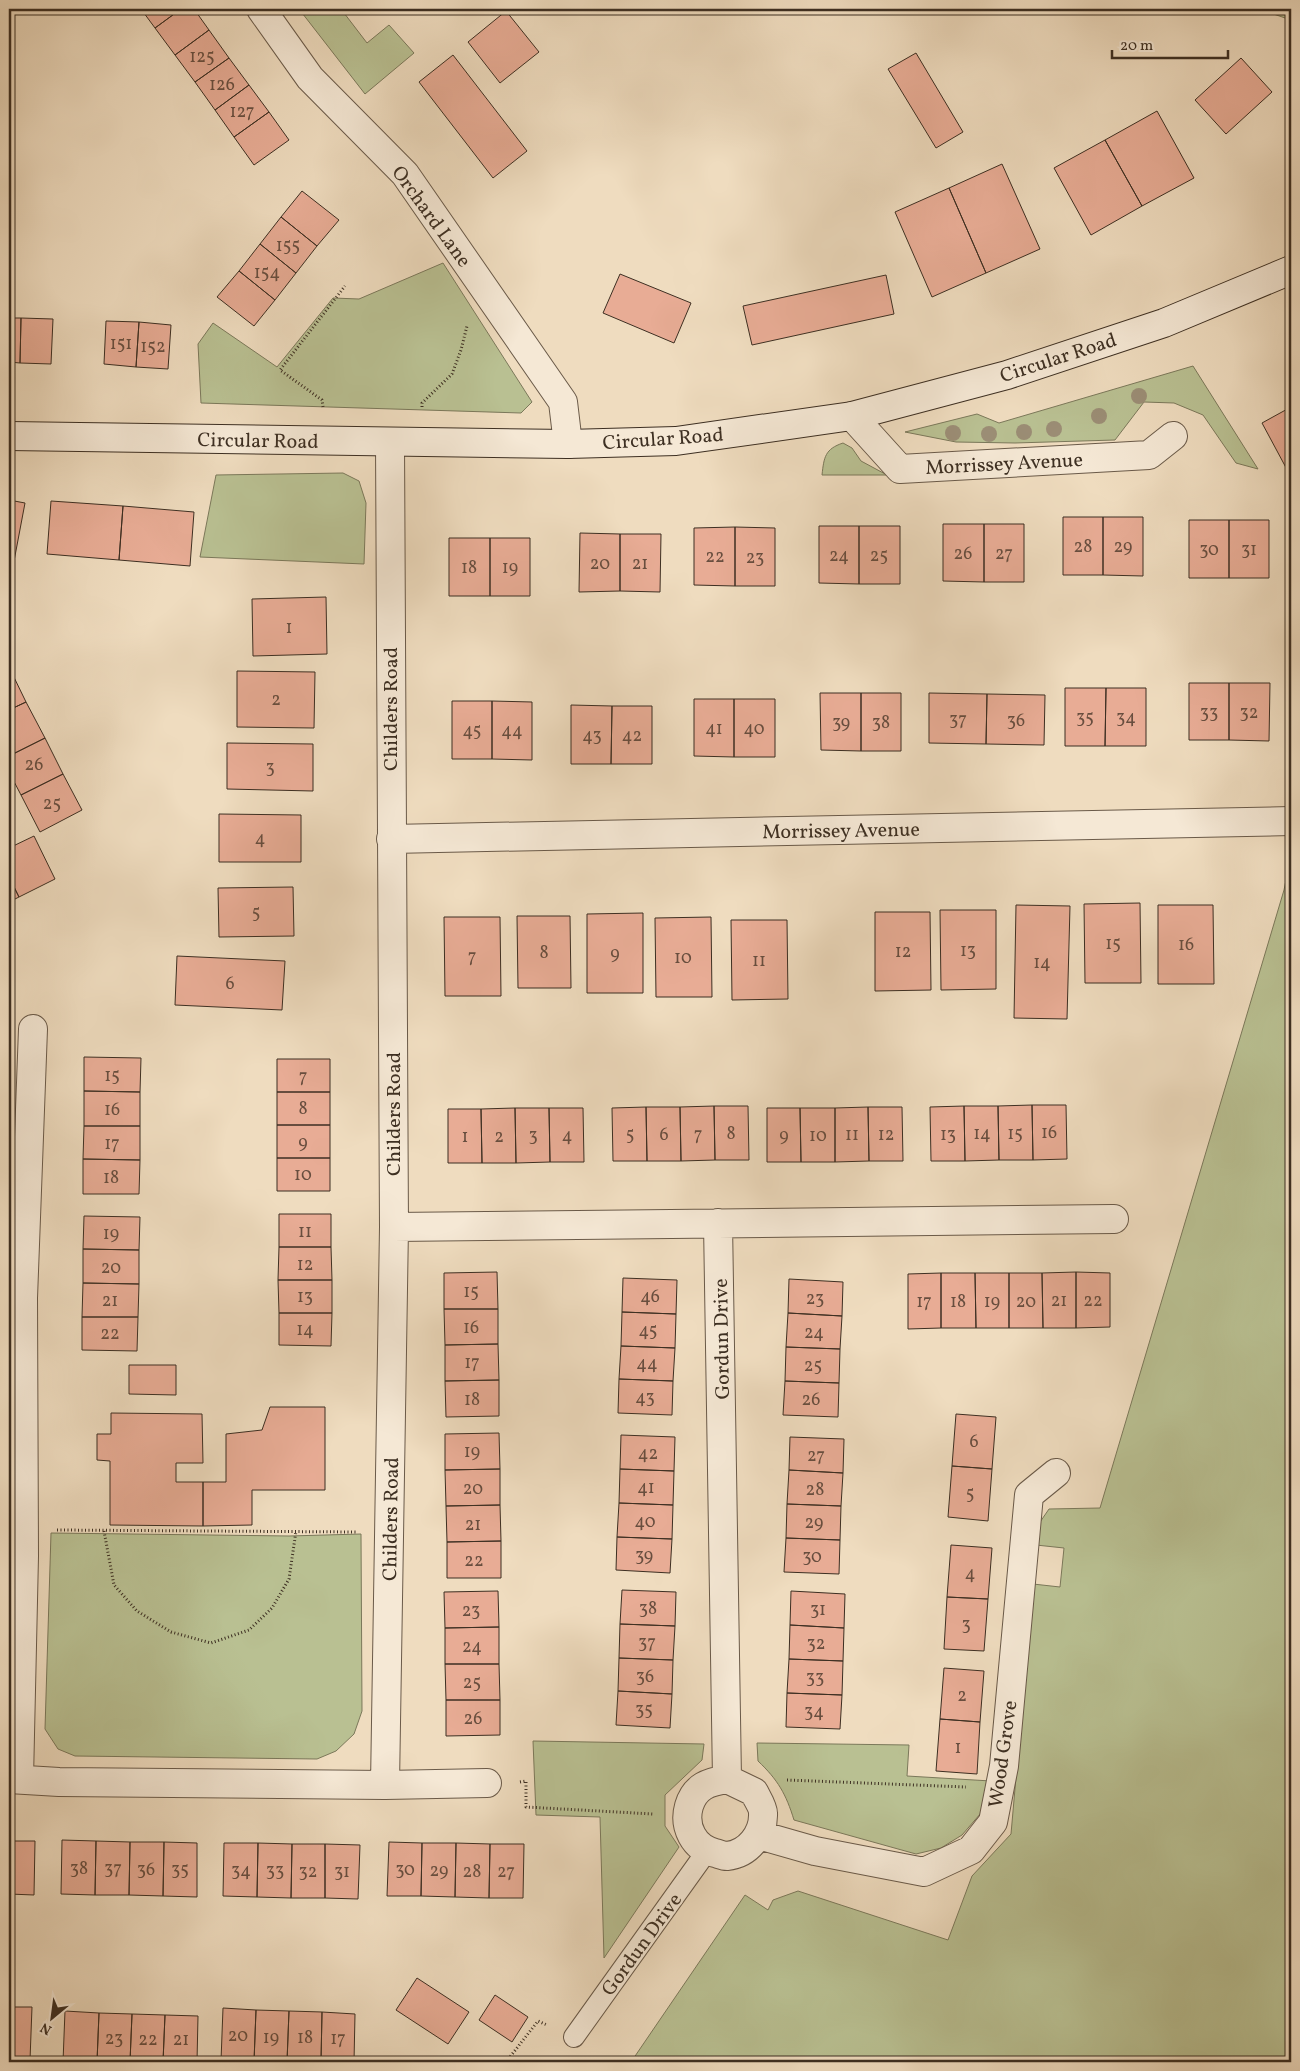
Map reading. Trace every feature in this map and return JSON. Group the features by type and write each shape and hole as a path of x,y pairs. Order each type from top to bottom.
{"street":[{"name":"Orchard Lane","path":"261,9 310,78 405,174 563,402 568,444"},
{"name":"Circular Road","path":"9,436 568,444 676,440 852,416 1007,374 1155,326 1291,270"},
{"name":"Morrissey Avenue","path":"852,416 900,470 1149,454 1173,436"},
{"name":"Childers Road","path":"385,1785 394,1227 390,442"},
{"name":"Morrissey Avenue","path":"391,839 1291,821"},
{"path":"33,1029 16,1298 24,1530 14,1779 59,1782 385,1785 487,1783"},
{"path":"394,1227 1114,1219"},
{"name":"Gordun Drive","path":"718,1223 727,1779"},
{"name":"Wood Grove","path":"759,1835 816,1851 924,1872 971,1850 993,1822 1005,1757 1029,1495 1056,1474"},
{"path":"727,1779 754,1792 763,1812 759,1835 746,1849 726,1856 707,1851 691,1837 686,1816 692,1796 707,1783 727,1779"}],"lane":[{"name":"Gordun Drive","path":"574,2037 707,1851"}],"path":[{"path":"322,400 280,370 345,286"},
{"path":"422,403 452,374 461,350 468,320 466,308 487,293"},
{"path":"24,1530 390,1532"},
{"path":"104,1530 114,1585 137,1611 171,1632 211,1643 249,1630 272,1608 290,1579 296,1532"},
{"path":"754,1792 786,1780 999,1789"},
{"path":"487,1783 526,1781 526,1807 686,1816"},
{"path":"506,2062 538,2021 574,2037"}],"green space":[{"path":"299,9 341,9 367,43 389,25 414,53 365,94"},
{"path":"1259,9 1291,9 1291,20"},
{"path":"443,263 532,402 521,413 201,403 198,344 213,323 277,367 333,298 359,299"},
{"path":"1193,366 1258,469 1236,463 1203,415 1174,403 1144,402 1115,440 1015,443 956,442 905,432 977,414 999,423"},
{"path":"843,443 852,448 861,461 887,475 822,475 826,454 832,448"},
{"path":"343,473 359,481 366,503 364,564 200,557 216,475"},
{"path":"1291,855 1291,2062 631,2062 745,1895 768,1910 773,1900 798,1891 948,1940 972,1876 1011,1834 1033,1584 1060,1587 1064,1548 1036,1545 1038,1525 1049,1509 1100,1508 1284,890"},
{"path":"51,1533 289,1536 361,1534 362,1711 354,1734 336,1751 317,1759 75,1756 58,1749 45,1729"},
{"path":"533,1741 704,1744 702,1760 665,1795 665,1826 679,1847 604,1958 600,1817 536,1815"},
{"path":"757,1743 909,1745 907,1776 991,1781 981,1813 962,1835 941,1848 916,1854 794,1820 788,1802 780,1788 758,1761"}],"building":[{"path":"141,9 181,9 155,28"},
{"path":"181,9 194,9 209,30 175,55 155,28"},
{"path":"506,11 539,52 500,83 468,42"},
{"path":"209,30 229,58 195,82 175,55"},
{"path":"916,53 963,132 936,148 888,69"},
{"path":"453,55 527,151 493,178 419,82"},
{"path":"229,58 249,85 215,110 195,82"},
{"path":"1241,58 1272,92 1226,134 1195,100"},
{"path":"249,85 269,112 234,137 215,110"},
{"path":"1157,111 1194,178 1142,206 1105,140"},
{"path":"269,112 289,140 254,165 234,137"},
{"path":"1105,140 1142,206 1091,235 1054,168"},
{"path":"1002,164 1040,249 986,273 949,188"},
{"path":"949,188 986,273 932,297 895,212"},
{"path":"302,191 339,220 317,246 281,217"},
{"path":"281,217 317,246 296,273 260,244"},
{"path":"260,244 296,273 275,300 239,271"},
{"path":"239,271 275,300 254,326 217,297"},
{"path":"620,274 691,303 674,343 603,313"},
{"path":"886,275 894,314 752,345 743,306"},
{"path":"9,318 21,318 20,363 9,362"},
{"path":"21,318 53,319 51,364 20,363"},
{"path":"106,321 139,322 136,367 104,364"},
{"path":"139,322 171,325 168,369 136,367"},
{"path":"1291,407 1291,477 1262,423"},
{"path":"9,500 25,503 11,577 9,576"},
{"path":"51,501 123,506 119,560 47,554"},
{"path":"123,506 194,512 190,566 119,560"},
{"path":"1063,517 1103,517 1103,575 1063,575"},
{"path":"1103,517 1143,517 1143,576 1103,575"},
{"path":"1189,520 1229,520 1229,578 1189,578"},
{"path":"1229,520 1269,520 1269,578 1229,578"},
{"path":"943,524 984,524 984,582 943,581"},
{"path":"984,524 1024,524 1024,582 984,582"},
{"path":"819,526 859,526 859,584 819,583"},
{"path":"859,526 900,526 900,584 859,584"},
{"path":"735,527 735,586 694,585 694,528"},
{"path":"735,527 775,528 775,586 735,586"},
{"path":"580,533 620,534 620,591 579,592"},
{"path":"620,534 661,534 660,592 620,591"},
{"path":"449,538 490,538 490,596 449,596"},
{"path":"490,538 530,538 530,596 490,596"},
{"path":"326,597 327,654 253,656 252,599"},
{"path":"9,667 26,702 9,710"},
{"path":"237,671 315,672 314,728 237,727"},
{"path":"1189,683 1229,683 1229,740 1189,740"},
{"path":"1229,683 1270,683 1269,741 1229,740"},
{"path":"1065,688 1106,688 1105,746 1065,746"},
{"path":"1106,688 1146,688 1146,746 1105,746"},
{"path":"820,693 861,693 861,751 821,750"},
{"path":"861,693 901,693 901,751 861,751"},
{"path":"929,693 987,694 986,744 929,743"},
{"path":"987,694 1045,695 1044,745 986,744"},
{"path":"694,699 734,699 734,757 694,756"},
{"path":"734,699 775,699 775,757 734,757"},
{"path":"452,701 492,701 492,759 452,759"},
{"path":"492,701 532,702 532,760 492,759"},
{"path":"26,702 45,738 9,756 9,710"},
{"path":"571,705 612,706 611,764 571,764"},
{"path":"612,706 652,706 652,764 611,764"},
{"path":"45,738 63,774 21,795 9,772 9,756"},
{"path":"227,743 313,744 313,791 227,789"},
{"path":"63,774 82,810 40,832 21,795"},
{"path":"219,814 301,815 301,862 219,862"},
{"path":"34,836 55,879 19,897 9,877 9,848"},
{"path":"9,877 19,897 9,902"},
{"path":"293,887 294,936 219,937 218,888"},
{"path":"1140,903 1141,983 1085,983 1084,904"},
{"path":"1016,905 1070,906 1067,1019 1014,1018"},
{"path":"1158,905 1213,905 1214,984 1158,984"},
{"path":"940,910 996,910 996,989 941,990"},
{"path":"875,912 930,912 931,990 875,991"},
{"path":"643,913 643,993 587,993 587,914"},
{"path":"517,916 570,916 571,988 518,988"},
{"path":"444,917 500,917 501,996 445,996"},
{"path":"711,917 712,997 656,997 655,918"},
{"path":"731,920 787,920 788,999 732,1000"},
{"path":"177,956 285,961 282,1010 175,1005"},
{"path":"84,1057 141,1058 140,1092 84,1091"},
{"path":"277,1059 330,1059 330,1092 277,1092"},
{"path":"84,1091 140,1092 140,1126 84,1126"},
{"path":"277,1092 330,1092 330,1125 277,1125"},
{"path":"1032,1105 1033,1160 999,1160 998,1106"},
{"path":"1032,1105 1066,1105 1067,1159 1033,1160"},
{"path":"714,1106 715,1160 681,1161 680,1107"},
{"path":"714,1106 748,1106 749,1160 715,1160"},
{"path":"964,1106 965,1161 931,1161 930,1107"},
{"path":"964,1106 998,1106 999,1160 965,1161"},
{"path":"646,1107 647,1161 613,1161 612,1108"},
{"path":"646,1107 680,1107 681,1161 647,1161"},
{"path":"868,1107 869,1161 835,1162 835,1108"},
{"path":"868,1107 902,1107 903,1161 869,1161"},
{"path":"515,1108 516,1163 482,1163 481,1109"},
{"path":"515,1108 549,1108 550,1162 516,1163"},
{"path":"549,1108 583,1108 584,1162 550,1162"},
{"path":"767,1108 800,1108 801,1162 767,1162"},
{"path":"800,1108 835,1108 835,1162 801,1162"},
{"path":"448,1109 481,1109 482,1163 448,1163"},
{"path":"277,1125 330,1125 330,1158 277,1158"},
{"path":"84,1126 140,1126 140,1160 83,1159"},
{"path":"277,1158 330,1158 330,1191 277,1191"},
{"path":"83,1159 140,1160 139,1194 83,1194"},
{"path":"279,1214 331,1214 331,1247 279,1247"},
{"path":"84,1216 140,1217 139,1250 83,1249"},
{"path":"279,1247 331,1247 332,1280 278,1280"},
{"path":"83,1249 139,1250 139,1284 83,1283"},
{"path":"497,1272 498,1309 444,1309 444,1273"},
{"path":"1076,1272 1076,1328 1043,1328 1042,1273"},
{"path":"1076,1272 1110,1273 1110,1327 1076,1328"},
{"path":"941,1273 941,1328 908,1329 908,1274"},
{"path":"941,1273 975,1273 976,1328 941,1328"},
{"path":"975,1273 1009,1273 1009,1328 976,1328"},
{"path":"1009,1273 1042,1273 1043,1328 1009,1328"},
{"path":"623,1278 677,1280 676,1314 622,1312"},
{"path":"789,1279 843,1282 842,1316 788,1313"},
{"path":"278,1280 332,1280 332,1313 279,1313"},
{"path":"83,1283 139,1284 138,1317 82,1317"},
{"path":"444,1309 498,1309 498,1344 445,1345"},
{"path":"622,1312 676,1314 675,1348 621,1346"},
{"path":"279,1313 332,1313 331,1346 279,1345"},
{"path":"788,1313 842,1316 840,1349 786,1347"},
{"path":"82,1317 138,1317 137,1351 82,1350"},
{"path":"498,1344 499,1380 445,1381 445,1345"},
{"path":"621,1346 675,1348 673,1381 619,1379"},
{"path":"786,1347 840,1349 839,1383 785,1381"},
{"path":"129,1365 176,1365 176,1395 129,1394"},
{"path":"619,1379 673,1381 672,1415 618,1413"},
{"path":"499,1380 499,1416 446,1417 445,1381"},
{"path":"785,1381 839,1383 838,1417 783,1415"},
{"path":"270,1407 325,1407 325,1490 252,1490 252,1525 203,1526 203,1482 226,1482 226,1434 262,1430"},
{"path":"111,1413 202,1414 203,1463 176,1463 176,1482 203,1482 203,1526 110,1525 110,1461 97,1460 97,1434 111,1434"},
{"path":"956,1414 996,1417 992,1469 952,1466"},
{"path":"499,1433 500,1469 445,1470 445,1434"},
{"path":"621,1435 675,1437 674,1471 620,1469"},
{"path":"790,1437 844,1439 843,1473 789,1470"},
{"path":"952,1466 992,1469 988,1521 948,1517"},
{"path":"500,1469 500,1505 446,1506 445,1470"},
{"path":"620,1469 674,1471 673,1505 619,1503"},
{"path":"789,1470 843,1473 841,1506 787,1504"},
{"path":"619,1503 673,1505 672,1539 617,1537"},
{"path":"787,1504 841,1506 840,1540 786,1538"},
{"path":"500,1505 501,1541 447,1542 446,1506"},
{"path":"617,1537 672,1539 670,1573 616,1570"},
{"path":"786,1538 840,1540 839,1574 784,1572"},
{"path":"501,1541 501,1578 447,1578 447,1542"},
{"path":"951,1545 992,1548 988,1599 947,1597"},
{"path":"622,1590 676,1592 675,1626 620,1624"},
{"path":"498,1591 499,1627 445,1628 444,1592"},
{"path":"791,1591 845,1594 844,1628 790,1625"},
{"path":"947,1597 988,1599 984,1651 944,1649"},
{"path":"620,1624 675,1626 673,1660 619,1658"},
{"path":"790,1625 844,1628 843,1661 789,1659"},
{"path":"499,1627 499,1664 445,1664 445,1628"},
{"path":"619,1658 673,1660 672,1694 618,1691"},
{"path":"789,1659 843,1661 842,1695 787,1693"},
{"path":"445,1664 499,1664 500,1700 446,1700"},
{"path":"944,1668 984,1671 980,1722 940,1719"},
{"path":"618,1691 672,1694 670,1728 616,1725"},
{"path":"787,1693 842,1695 840,1729 786,1727"},
{"path":"446,1700 500,1700 500,1735 446,1736"},
{"path":"940,1719 980,1722 977,1774 936,1771"},
{"path":"62,1840 96,1841 95,1895 61,1894"},
{"path":"9,1841 35,1841 34,1895 9,1894"},
{"path":"96,1841 130,1842 129,1895 95,1895"},
{"path":"130,1842 164,1842 163,1896 129,1895"},
{"path":"164,1842 197,1843 197,1897 163,1896"},
{"path":"389,1842 422,1843 421,1896 387,1896"},
{"path":"224,1843 258,1843 257,1897 223,1896"},
{"path":"258,1843 292,1844 291,1898 257,1897"},
{"path":"422,1843 456,1843 455,1897 421,1896"},
{"path":"456,1843 490,1844 489,1898 455,1897"},
{"path":"292,1844 325,1844 325,1898 291,1898"},
{"path":"325,1844 360,1845 358,1899 325,1898"},
{"path":"490,1844 524,1844 523,1898 489,1898"},
{"path":"417,1978 469,2012 448,2044 396,2010"},
{"path":"495,1995 528,2017 512,2042 479,2020"},
{"path":"9,2007 32,2007 30,2060 9,2059"},
{"path":"223,2008 256,2010 254,2062 221,2061"},
{"path":"256,2010 289,2011 287,2062 254,2062"},
{"path":"65,2011 99,2013 97,2062 63,2062"},
{"path":"289,2011 322,2012 321,2062 287,2062"},
{"path":"322,2012 355,2014 354,2062 321,2062"},
{"path":"99,2013 132,2014 130,2062 97,2062"},
{"path":"132,2014 165,2015 163,2062 130,2062"},
{"path":"165,2015 198,2016 197,2062 163,2062"}]}
